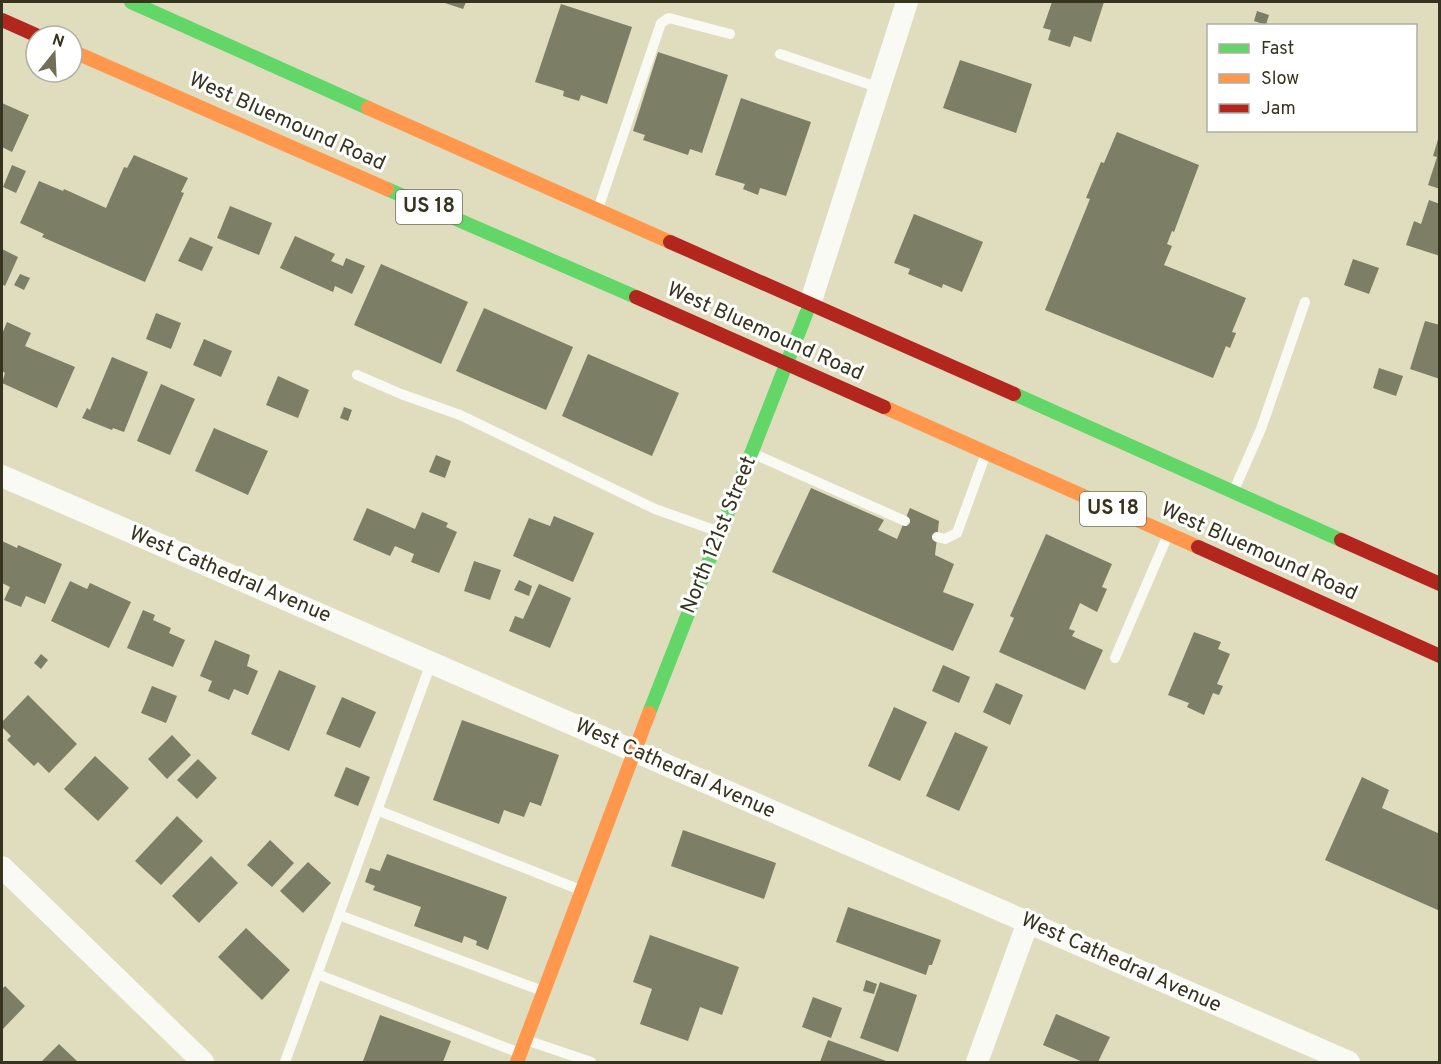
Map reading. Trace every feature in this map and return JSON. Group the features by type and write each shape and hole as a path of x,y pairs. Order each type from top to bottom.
{"main road":[{"name":"West Bluemound Road","path":"131,2 1440,584"},
{"path":"2,20 24,30"},
{"name":"West Bluemound Road","path":"84,56 787,363 1440,656"},
{"name":"North 121st Street","path":"519,1058 634,752 810,304"}],"street":[{"name":"North 121st Street","path":"810,304 907,2"},
{"name":"West Cathedral Avenue","path":"2,476 1349,1062"},
{"path":"2,867 203,1062"},
{"path":"977,1062 1028,922"}],"lane":[{"path":"598,209 661,23 669,18 730,34"},
{"path":"780,54 880,88"},
{"path":"1232,493 1261,429 1305,302"},
{"path":"357,375 460,415 655,509 721,532"},
{"path":"752,453 905,521"},
{"path":"938,537 945,539 957,533 986,453"},
{"path":"1114,658 1168,534"},
{"path":"285,1062 431,663"},
{"path":"377,810 582,890"},
{"path":"339,915 543,991"},
{"path":"317,974 519,1058"},
{"path":"525,1040 591,1062"}],"building":[{"path":"442,2 466,2 463,9"},
{"path":"1052,2 1104,2 1091,42 1074,36 1070,47 1048,40 1051,30 1043,28"},
{"path":"561,4 632,27 607,104 581,95 579,101 563,96 564,91 535,82"},
{"path":"1257,11 1269,15 1266,24 1254,21"},
{"path":"658,52 728,75 702,153 690,149 688,155 643,140 645,135 633,131"},
{"path":"960,60 1032,84 1016,133 943,108"},
{"path":"741,98 811,122 786,196 760,188 758,195 743,189 745,184 715,175"},
{"path":"2,103 29,115 12,152 2,147"},
{"path":"1117,132 1199,165 1174,232 1172,231 1167,244 1172,246 1164,265 1246,298 1232,332 1236,333 1230,348 1226,346 1213,378 1045,310 1090,199 1086,198"},
{"path":"1439,136 1440,189 1428,185 1437,157 1433,156"},
{"path":"134,155 188,178 181,192 184,193 145,282 42,237 44,234 20,223 39,181 63,191 64,189 106,208 124,167 127,168"},
{"path":"12,165 26,171 16,193 3,187"},
{"path":"1429,200 1440,204 1440,256 1406,245 1414,221 1421,224"},
{"path":"230,206 272,223 259,255 217,238"},
{"path":"914,214 983,242 962,292 943,284 942,288 908,274 910,269 894,263"},
{"path":"295,236 335,254 331,261 343,266 346,258 365,266 352,294 335,286 333,292 280,268"},
{"path":"190,237 213,247 202,271 178,261"},
{"path":"2,249 18,257 5,286 2,284"},
{"path":"1353,259 1379,268 1369,294 1344,285"},
{"path":"381,264 468,302 441,364 354,325"},
{"path":"20,274 30,278 24,290 14,285"},
{"path":"484,308 573,347 546,410 456,371"},
{"path":"156,313 181,323 171,349 146,339"},
{"path":"1425,321 1440,325 1440,379 1410,369"},
{"path":"7,322 31,333 25,346 75,367 57,408 2,383 5,373 2,371 2,334"},
{"path":"204,339 232,351 221,377 193,365"},
{"path":"588,354 679,393 652,456 562,416"},
{"path":"112,357 148,372 124,432 113,428 112,430 82,418 87,408 90,410"},
{"path":"1379,368 1403,376 1396,396 1373,388"},
{"path":"278,376 309,390 298,418 266,405"},
{"path":"161,384 195,399 170,455 137,441"},
{"path":"344,407 352,410 348,421 340,418"},
{"path":"214,428 268,451 248,495 195,471"},
{"path":"436,455 451,461 445,478 429,472"},
{"path":"811,488 884,520 878,530 897,539 910,508 939,521 935,555 954,564 943,592 974,604 953,651 772,572"},
{"path":"367,508 415,529 422,512 448,523 446,527 457,532 439,573 411,562 414,554 395,546 390,556 353,540"},
{"path":"554,516 594,533 573,582 513,556 529,518 550,526"},
{"path":"1046,534 1112,564 1102,587 1107,589 1097,612 1080,603 1069,629 1075,631 1072,636 1103,650 1085,690 999,652 1014,618 1010,616"},
{"path":"2,541 17,548 18,545 62,564 45,604 26,596 21,607 4,600 10,587 2,583"},
{"path":"474,561 501,570 490,600 464,591"},
{"path":"519,580 532,586 529,596 514,590"},
{"path":"70,581 87,589 90,583 131,602 109,648 51,621"},
{"path":"539,584 571,598 550,648 509,631 515,616 523,619"},
{"path":"143,610 155,615 153,620 171,628 169,633 185,640 173,667 127,648"},
{"path":"1194,632 1221,642 1218,649 1230,654 1217,684 1223,686 1219,695 1213,693 1204,715 1187,707 1189,703 1168,695"},
{"path":"215,640 250,655 247,666 258,671 248,695 234,689 229,700 208,691 212,681 200,676"},
{"path":"41,654 48,660 41,669 34,663"},
{"path":"943,665 970,677 959,703 932,691"},
{"path":"279,670 316,686 289,751 251,734"},
{"path":"996,683 1023,695 1010,725 983,712"},
{"path":"152,686 177,696 166,723 141,713"},
{"path":"28,695 77,744 49,773 38,762 34,766 7,740 11,736 2,727 2,722"},
{"path":"342,697 376,712 360,748 326,734"},
{"path":"894,707 927,722 900,781 868,766"},
{"path":"462,720 559,755 541,806 530,802 524,817 504,810 499,824 433,800"},
{"path":"955,732 988,747 959,811 926,796"},
{"path":"172,735 191,755 167,779 148,759"},
{"path":"95,756 129,788 98,821 64,789"},
{"path":"198,759 217,778 197,799 177,780"},
{"path":"346,767 370,777 358,806 334,796"},
{"path":"1362,777 1389,790 1382,808 1440,834 1440,911 1325,860"},
{"path":"177,816 203,841 161,885 135,861"},
{"path":"683,830 776,863 764,899 671,866"},
{"path":"270,840 294,863 272,887 247,865"},
{"path":"387,854 507,897 488,950 476,945 477,941 464,936 462,943 414,926 421,907 373,890 375,886 365,882 370,868 380,871"},
{"path":"211,856 238,883 199,923 172,896"},
{"path":"308,862 331,883 303,913 280,891"},
{"path":"848,907 941,940 926,975 836,942"},
{"path":"246,928 290,970 262,1000 218,957"},
{"path":"650,935 739,967 722,1015 700,1007 688,1041 640,1024 652,989 633,982"},
{"path":"866,980 877,984 874,994 863,991"},
{"path":"880,982 917,995 898,1052 860,1038"},
{"path":"5,986 25,1006 2,1030 2,989"},
{"path":"813,997 842,1008 831,1038 802,1027"},
{"path":"1056,1014 1110,1037 1098,1062 1083,1062 1043,1045"},
{"path":"380,1015 451,1041 443,1062 363,1061"},
{"path":"828,1040 889,1062 820,1062"},
{"path":"59,1044 78,1062 41,1062"}],"traffic: fast":[{"path":"131,2 368,108"},
{"path":"387,189 636,297"},
{"path":"649,713 810,304"},
{"path":"1014,394 1341,540"}],"traffic: slow":[{"path":"84,56 387,189"},
{"path":"368,108 670,242"},
{"path":"884,407 1198,547"},
{"path":"517,1062 649,713"}],"traffic: jam":[{"path":"2,20 24,30"},
{"path":"670,242 1014,394"},
{"path":"636,297 884,407"},
{"path":"1341,540 1440,584"},
{"path":"1198,547 1440,656"}]}
